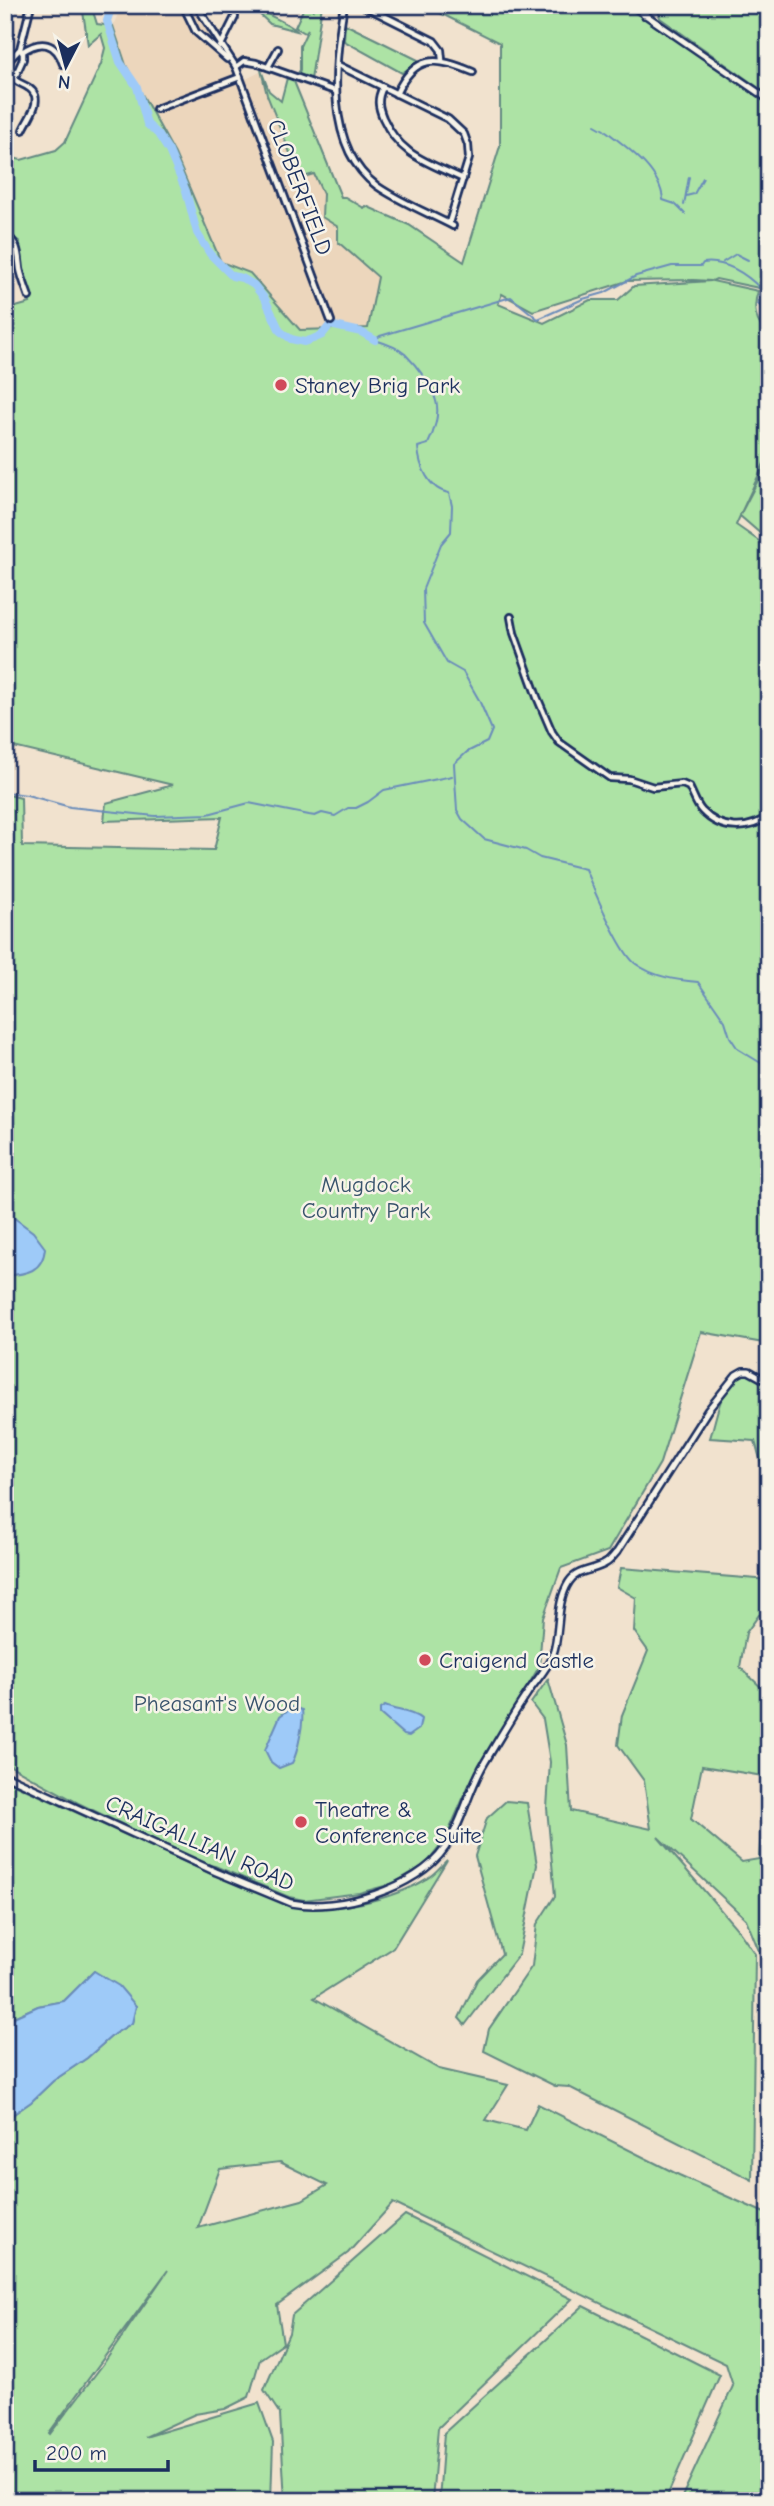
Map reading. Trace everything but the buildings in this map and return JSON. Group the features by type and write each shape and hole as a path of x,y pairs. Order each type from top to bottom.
{"street":[{"path":"23,130 37,104 35,94 14,79 23,59 21,51 31,5"},
{"path":"183,5 196,32 219,48"},
{"path":"195,5 219,48 236,67 244,61 335,91"},
{"path":"338,65 448,119 464,134 469,159 451,225 387,192 366,175 352,154 340,126 335,91 344,5"},
{"path":"362,5 434,41 441,50 442,60"},
{"path":"631,5 769,100"},
{"path":"644,15 649,5"},
{"path":"219,48 235,17"},
{"path":"5,68 10,58 36,45 56,49 62,64"},
{"path":"268,67 278,49"},
{"path":"396,94 401,82 417,66 442,60 473,72"},
{"name":"CLOBERFIELD","path":"236,67 331,321"},
{"path":"156,109 240,77"},
{"path":"383,87 379,95 379,108 398,145 463,179"},
{"path":"5,234 14,240 20,254 20,269 29,297"},
{"path":"511,617 527,671 552,732 570,750 610,778 629,779 653,787 682,784 689,786 700,809 707,816 735,828 752,825 769,816"},
{"name":"CRAIGALLIAN ROAD","path":"5,1775 291,1903 332,1903 408,1880 438,1858 454,1834 471,1785 527,1693 550,1662 556,1645 561,1602 567,1584 576,1574 608,1562 637,1524 708,1410 736,1374 749,1371 769,1382"}],"shaded area":[{"path":"122,5 192,5 215,44 246,79 260,72 300,177 314,174 323,194 322,217 338,227 338,242 379,277 369,328 300,330 250,273 221,262 175,154 126,65 113,26"}],"green space":[{"name":"Mugdock Country Park","path":"82,5 91,5 97,24 113,26 126,65 175,154 221,262 250,273 300,330 368,328 378,277 338,242 338,227 322,217 323,194 314,174 300,178 267,95 261,70 269,91 281,101 287,78 293,79 341,197 409,225 464,262 500,146 500,43 424,5 631,5 769,99 769,286 766,286 767,274 764,271 759,288 716,279 712,281 758,291 756,314 760,325 769,333 769,453 740,515 769,459 769,541 740,516 736,525 769,548 769,1344 701,1332 660,1463 608,1551 561,1568 543,1618 539,1667 469,1785 445,1840 426,1864 392,1884 359,1893 304,1900 289,1897 207,1865 78,1803 5,1763 5,794 21,798 22,846 214,850 222,817 104,821 106,803 173,785 5,745 5,310 30,303 19,275 20,242 5,231 5,156 21,160 56,150 65,142 101,64 105,48 101,34 88,45","holes":["627,281 711,281 634,286 618,300 590,300 544,323 498,304 502,294 533,311"]},
{"path":"305,5 314,5 313,11 316,5 322,5 311,80 297,75 300,70 300,46 308,29 305,33 295,27"},
{"path":"657,5 762,5 769,12 769,95 660,18"},
{"path":"256,8 289,25 297,31 270,24"},
{"path":"345,24 420,61 402,73 344,41"},
{"path":"746,1372 769,1388 769,1492 755,1441 710,1438 725,1390 738,1376"},
{"path":"621,1568 769,1580 769,1613 759,1615 746,1633 740,1667 769,1695 769,1777 702,1766 691,1819 742,1862 759,1859 764,1779 769,1780 769,1976 746,1919 658,1837 738,1930 755,1954 752,2180 569,2087 555,2086 484,2051 489,2029 532,1966 537,1924 555,1896 547,1808 550,1762 543,1719 531,1703 548,1679 567,1745 571,1811 651,1829 644,1781 618,1745 622,1715 648,1651 634,1631 636,1598 617,1587"},
{"path":"5,1780 214,1875 291,1906 342,1907 379,1899 426,1879 447,1860 393,1948 314,1998 439,2069 508,2085 486,2120 526,2130 538,2104 679,2175 769,2215 769,2501 680,2501 733,2386 726,2364 393,2203 348,2253 277,2305 283,2343 260,2359 249,2397 225,2409 195,2414 145,2437 259,2403 273,2442 271,2501 5,2501 5,2120 31,2102 53,2081 87,2058 114,2034 132,2023 136,2006 94,1971 64,2001 38,2006 5,2021","holes":["280,2162 327,2185 302,2200 198,2228 220,2169","168,2270 104,2363 50,2434 49,2433"]},
{"path":"506,1801 527,1803 537,1865 519,1954 465,2025 459,2018 477,1980 502,1954 475,1856 487,1818"},
{"path":"769,2001 769,2166 763,2072"},
{"path":"405,2215 572,2299 438,2428 432,2501 285,2501 280,2414 264,2390 289,2333 292,2315"},
{"path":"583,2306 720,2375 665,2501 439,2501 444,2433"}],"water":[{"path":"5,1211 33,1232 45,1248 41,1262 26,1273 5,1276"},
{"path":"385,1706 417,1716 421,1719 419,1729 409,1736 404,1735 380,1714 380,1709"},
{"path":"292,1707 302,1710 298,1744 292,1763 279,1768 271,1762 265,1750 280,1716"},
{"path":"94,1971 119,1986 136,2006 132,2023 114,2034 87,2058 53,2081 31,2102 5,2120 5,2021 38,2006 64,2001"}],"waterway":[{"path":"112,5 107,21 120,62 137,87 147,124 158,134 169,151 186,191 197,233 210,254 232,276 254,285 265,299 280,331 291,339 304,342 313,339 322,335 330,325 361,332 375,340"},
{"path":"595,125 604,130"},
{"path":"606,131 650,170 661,189 663,200 675,204"},
{"path":"684,205 689,177"},
{"path":"686,196 694,194 703,178"},
{"path":"676,205 685,214"},
{"path":"761,258 769,250"},
{"path":"723,262 736,254 748,260"},
{"path":"376,339 511,297 538,319 583,299 604,293 636,276 672,266 701,266 703,263 727,266 748,278 761,289 758,304 769,314"},
{"path":"375,340 405,354 419,369 434,395 437,406 437,417 428,444 418,447 426,476 436,487 449,493 452,506 451,532 441,544 423,589 424,623 447,663 463,672 492,730 487,742 467,752 454,764 457,810 462,819 484,839 526,850 540,858 585,869 608,920 630,958 658,975 698,982 725,1021 730,1037 738,1049 769,1068"},
{"path":"5,792 70,807 155,816 208,814 249,803 315,816 322,813 335,816 348,808 356,808 368,802 384,790 452,776"}],"place":[{"name":"Staney Brig Park","path":"281,385"},
{"name":"Craigend Castle","path":"425,1660"},
{"name":"Theatre & Conference Suite","path":"301,1822"}],"park label":[{"name":"Pheasant's Wood","path":"217,1703"}]}
